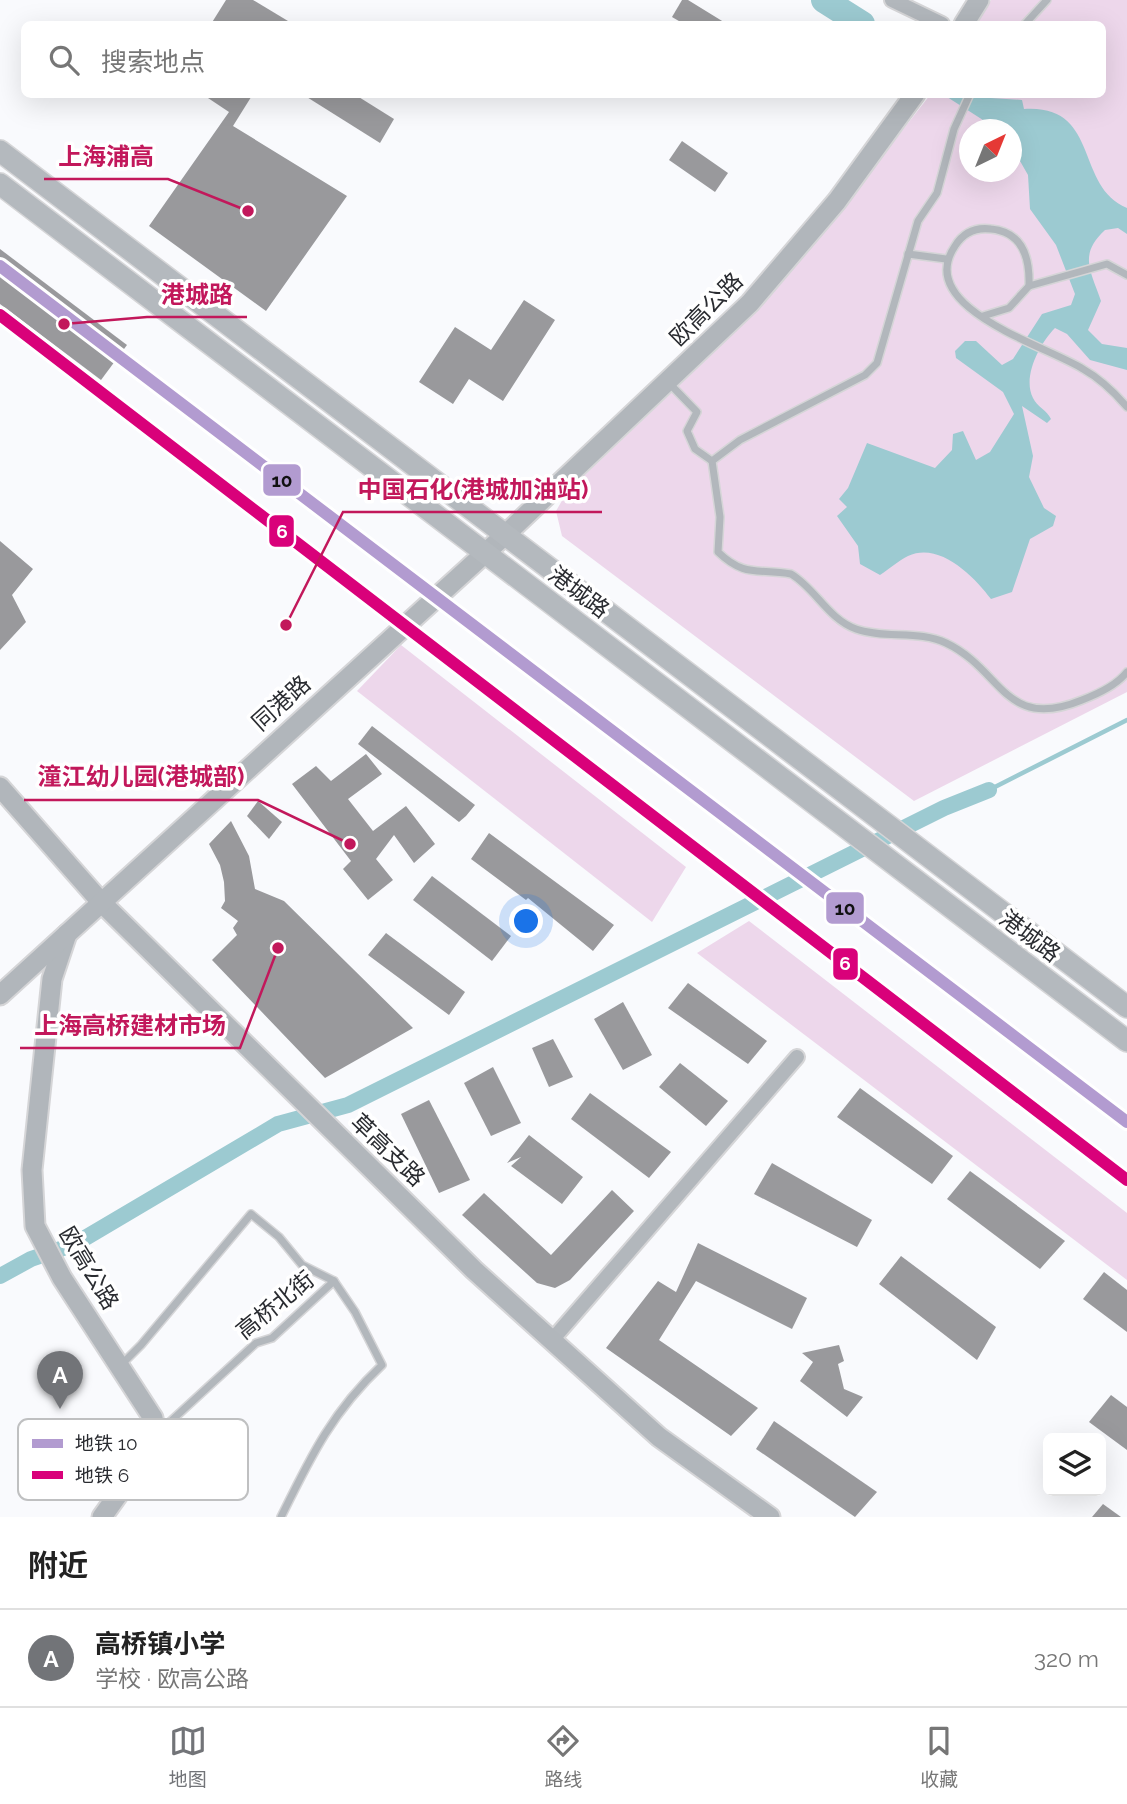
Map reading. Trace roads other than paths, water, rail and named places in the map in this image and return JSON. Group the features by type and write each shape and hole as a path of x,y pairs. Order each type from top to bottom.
{"main road":[{"name":"港城路","path":"0,151 1127,1007"},
{"name":"港城路","path":"0,184 905,875 1127,1041"}],"street":[{"path":"892,0 936,21"},
{"path":"966,21 979,0"},
{"name":"欧高公路","path":"505,535 750,303 837,201 912,98"},
{"name":"同港路","path":"0,995 483,552 505,535"},
{"name":"草高支路","path":"0,787 101,902 474,1270 659,1437 770,1517"},
{"name":"欧高公路","path":"67,932 52,979 32,1170 35,1226 62,1278 121,1364 153,1419"},
{"path":"553,1339 797,1057"},
{"path":"102,1517 114,1500"}],"lane":[{"path":"1028,21 1047,0"},
{"path":"712,461 740,440 865,375 877,363 918,221 937,192 954,129 969,98"},
{"path":"1029,286 1027,254 1019,240 1003,230 982,228 969,231 946,260 951,291 961,304 1012,334 1083,368 1127,407"},
{"path":"908,254 946,260"},
{"path":"983,316 1009,308 1029,286 1094,267 1107,264 1127,275"},
{"path":"667,381 697,412 687,430 695,449 712,461 720,517 718,552 731,565 748,572 790,574 834,616 856,629 943,641 967,654 1009,697 1031,710 1065,708 1120,681 1127,672"},
{"path":"121,1364 141,1345 251,1214 279,1237 302,1265 334,1281"},
{"name":"高桥北街","path":"172,1419 256,1343 272,1338 334,1281 355,1312 382,1365 357,1388 319,1440 281,1517"}],"water":[{"path":"949,98 1022,100 1024,109 1048,111 1065,119 1076,132 1099,183 1111,197 1127,208 1127,234 1118,228 1105,230 1092,247 1089,256 1091,272 1101,301 1088,330 1102,344 1127,348 1127,370 1090,360 1067,334 1055,328 1039,351 1031,371 1030,390 1035,401 1051,419 1047,423 1022,406 1033,456 1029,477 1044,508 1056,516 1053,526 1030,539 1012,592 991,599 975,580 955,563 932,553 908,556 880,575 860,564 858,546 837,516 847,507 839,499 848,488 867,443 935,468 952,450 953,434 963,431 976,460 990,452 1014,414 1003,392 956,358 955,351 965,341 976,341 1002,365 1013,359 1042,314 1071,305 1075,294 1056,245 1030,209 1028,175 1022,164 1022,119 981,119"}],"waterway":[{"path":"824,0 857,21"},
{"path":"989,790 1127,720"},
{"path":"0,1276 31,1259 75,1244 278,1124 348,1105 944,808 989,790"}],"metro line":[{"name":"10","path":"0,266 1127,1122"},
{"name":"6","path":"0,315 1127,1180"}],"place":[{"name":"上海浦高","path":"248,211"},
{"name":"港城路","path":"64,324"},
{"name":"中国石化(港城加油站)","path":"286,625"},
{"name":"潼江幼儿园(港城部)","path":"350,844"},
{"name":"上海高桥建材市场","path":"278,948"},
{"name":"高桥镇小学","path":"60,1409"}]}
